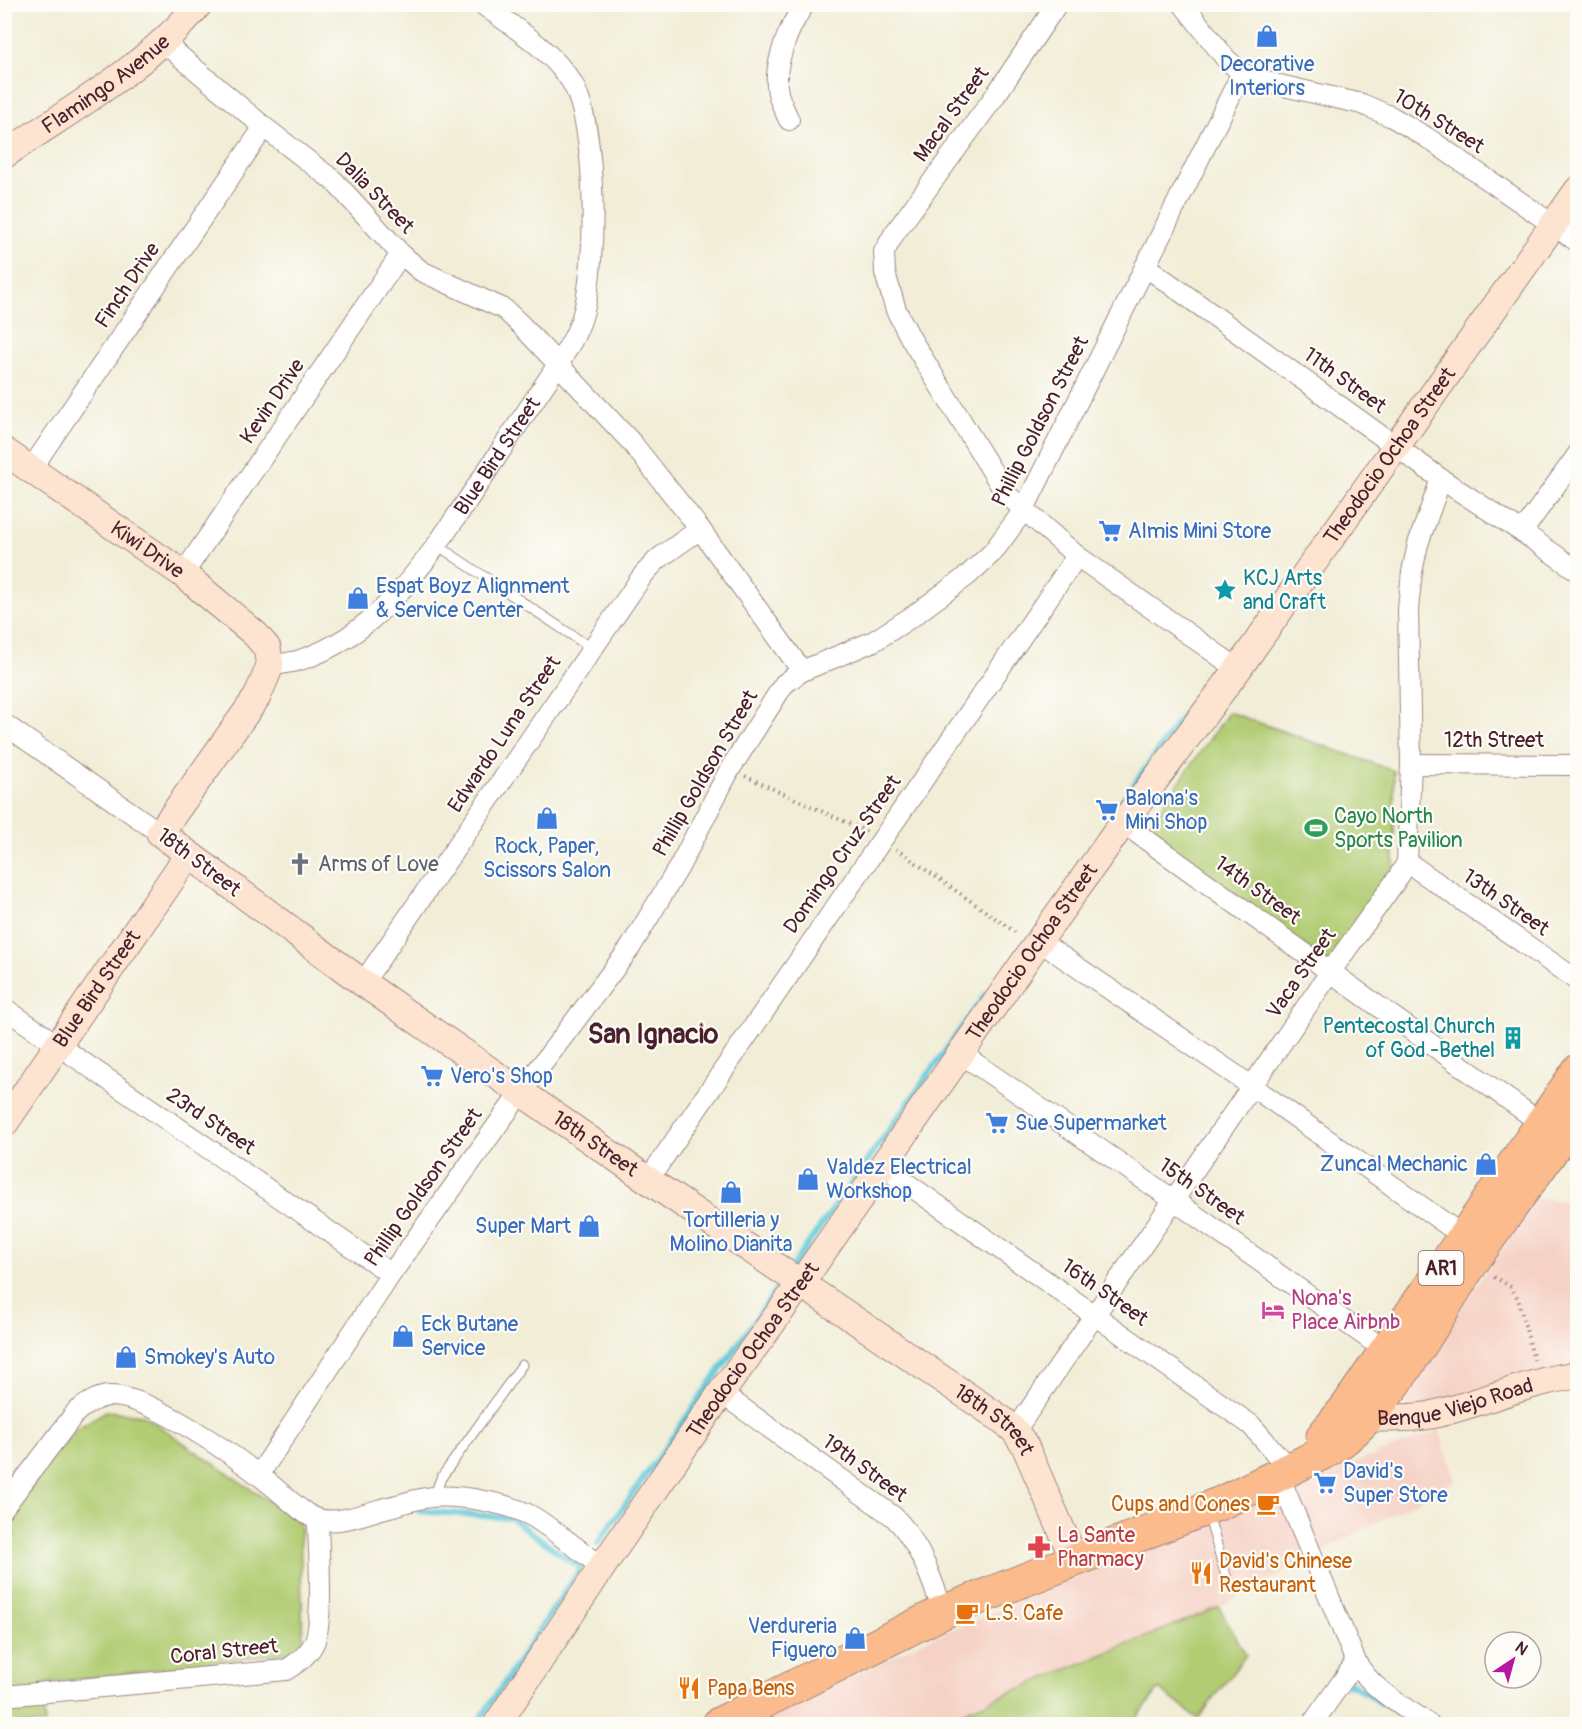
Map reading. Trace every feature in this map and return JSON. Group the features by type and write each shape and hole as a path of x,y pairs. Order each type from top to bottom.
{"highway":[{"name":"AR1","path":"1367,1418 1396,1380 1564,1129 1578,1071"},
{"name":"AR1","path":"1289,1469 1347,1407 1463,1236 1564,1129"},
{"name":"Benque Viejo Road","path":"719,1725 943,1612 1207,1509 1331,1449 1344,1441 1367,1418"}],"street":[{"name":"Flamingo Avenue","path":"4,155 105,87 163,42 199,4"},
{"name":"Blue Bird Street","path":"270,666 297,661 337,643 381,611 437,545 559,363 583,315 588,288 592,220 586,124 582,106 572,82 556,62 537,44 482,4"},
{"path":"789,120 777,92 778,73 791,25 805,4"},
{"name":"Macal Street","path":"1023,511 1006,494 911,339 896,310 885,273 884,252 894,234 995,96 1057,4"},
{"name":"10th Street","path":"1183,4 1226,59 1242,73 1262,81 1362,104 1392,117 1426,137 1578,242"},
{"name":"Dalia Street","path":"163,42 264,127 334,181 401,254 421,271 504,309 559,363 632,443 700,529 802,671"},
{"name":"Phillip Goldson Street","path":"258,1475 391,1274 521,1092 630,948 669,885 730,769 784,684 802,671 873,641 913,616 967,576 993,552 1023,511 1242,73"},
{"name":"Finch Drive","path":"31,470 264,127"},
{"name":"Theodocio Ochoa Street","path":"497,1725 721,1393 801,1283 960,1053 1123,823 1238,669 1578,190"},
{"name":"Kevin Drive","path":"183,574 401,254"},
{"name":"11th Street","path":"1145,266 1441,479 1578,571"},
{"name":"Kiwi Drive","path":"4,451 183,574 255,634 267,648 270,666"},
{"path":"1522,532 1578,454"},
{"path":"1407,862 1411,764 1409,600 1418,544 1441,479"},
{"path":"1023,511 1077,556 1238,669"},
{"name":"Edwardo Luna Street","path":"363,983 591,648 650,567 700,529"},
{"name":"Domingo Cruz Street","path":"648,1180 1077,556"},
{"path":"160,833 256,697 270,666"},
{"name":"18th Street","path":"4,724 160,833 363,983 648,1180 1004,1421 1015,1431 1025,1446 1075,1561"},
{"name":"12th Street","path":"1411,764 1578,765"},
{"name":"14th Street","path":"1123,823 1331,971 1564,1129"},
{"name":"Blue Bird Street","path":"4,1124 189,856"},
{"name":"Vaca Street","path":"1015,1431 1407,862"},
{"name":"13th Street","path":"1407,862 1578,981"},
{"path":"1039,941 1253,1087 1463,1236"},
{"name":"23rd Street","path":"4,1008 391,1274"},
{"name":"15th Street","path":"960,1053 1175,1201 1385,1350"},
{"name":"16th Street","path":"882,1166 1096,1314 1251,1425 1289,1469 1285,1491 1356,1662 1365,1678 1429,1725"},
{"name":"Benque Viejo Road","path":"1367,1418 1429,1415 1540,1383 1578,1375"},
{"name":"19th Street","path":"721,1393 894,1517 914,1541 943,1612"},
{"path":"4,1507 76,1412 91,1401 108,1396 127,1398 148,1405 175,1419 258,1475 306,1513 318,1519 338,1520 434,1497 489,1502 509,1506 534,1517 602,1567"},
{"name":"Coral Street","path":"4,1696 286,1670 301,1661 314,1644 319,1622 318,1519"},
{"path":"1312,1725 1356,1662"}],"lane":[{"path":"437,545 591,648"},
{"path":"434,1497 441,1478 522,1365"},
{"path":"1207,1509 1229,1586"}],"path":[{"path":"1491,1275 1510,1287 1518,1299 1540,1383"}],"shaded area":[{"path":"1536,1198 1577,1202 1577,1368 1415,1410 1406,1405 1402,1395"},
{"path":"1439,1430 1456,1480 1219,1607 933,1724 755,1724 924,1641 1301,1484"}],"green space":[{"path":"1229,712 1394,771 1394,873 1329,963 1144,831"},
{"path":"106,1411 143,1415 300,1523 303,1651 42,1684 45,1724 5,1724 5,1526 49,1461 76,1429"},
{"path":"1219,1607 1246,1655 1198,1719 1159,1689 1132,1724 933,1724"}],"waterway":[{"path":"1119,806 1213,673"},
{"path":"791,1268 985,995"},
{"path":"598,1543 784,1279"},
{"path":"419,1511 511,1518 580,1568"},
{"path":"477,1724 582,1566"},
{"path":"1324,1691 1345,1658"},
{"path":"1349,1685 1350,1682 1384,1705"},
{"path":"1431,1715 1445,1724"}],"place":[{"name":"Decorative Interiors","path":"1267,36"},
{"name":"Almis Mini Store","path":"1110,531"},
{"name":"KCJ Arts and Craft","path":"1225,590"},
{"name":"Espat Boyz Alignment & Service Center","path":"358,598"},
{"name":"Balona's Mini Shop","path":"1107,810"},
{"name":"Rock, Paper, Scissors Salon","path":"547,818"},
{"name":"Cayo North Sports Pavilion","path":"1316,828"},
{"name":"Arms of Love","path":"300,864"},
{"name":"Pentecostal Church of God -Bethel","path":"1513,1038"},
{"name":"Vero's Shop","path":"432,1076"},
{"name":"Sue Supermarket","path":"997,1123"},
{"name":"Zuncal Mechanic","path":"1486,1164"},
{"name":"Valdez Electrical Workshop","path":"808,1179"},
{"name":"Tortilleria y Molino Dianita","path":"731,1192"},
{"name":"Super Mart","path":"589,1226"},
{"name":"Nona's Place Airbnb","path":"1273,1310"},
{"name":"Eck Butane Service","path":"403,1336"},
{"name":"Smokey's Auto","path":"126,1357"},
{"name":"David's Super Store","path":"1325,1483"},
{"name":"Cups and Cones","path":"1268,1504"},
{"name":"La Sante Pharmacy","path":"1039,1547"},
{"name":"David's Chinese Restaurant","path":"1201,1573"},
{"name":"L.S. Cafe","path":"967,1613"},
{"name":"Verdureria Figuero","path":"855,1638"},
{"name":"Papa Bens","path":"689,1688"}],"district":[{"name":"San Ignacio","path":"653,1034"}]}
